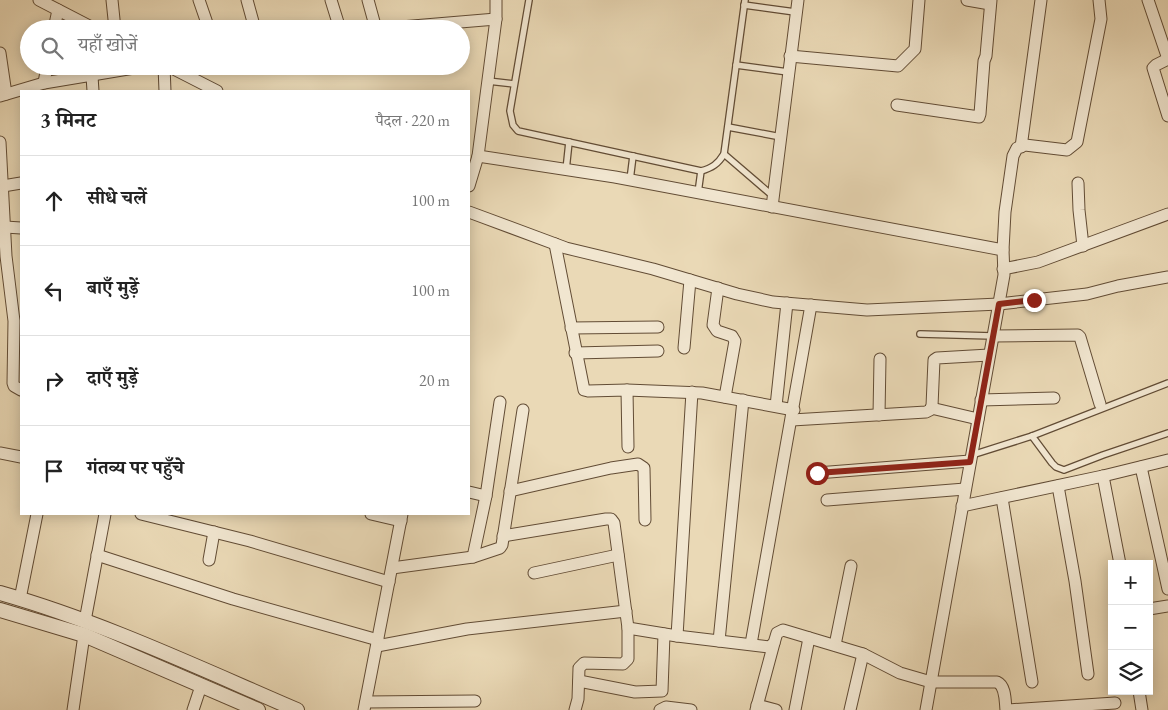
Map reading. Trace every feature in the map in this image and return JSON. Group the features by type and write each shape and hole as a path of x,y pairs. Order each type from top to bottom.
{"street":[{"path":"39,0 77,20"},
{"path":"112,0 114,20"},
{"path":"200,0 206,20"},
{"path":"247,0 253,20"},
{"path":"330,0 337,20"},
{"path":"368,0 374,20"},
{"path":"470,183 478,156 496,19 496,0"},
{"path":"790,56 898,66 915,49 919,0"},
{"path":"897,105 979,117 990,2 967,0"},
{"path":"1021,147 1042,0"},
{"path":"926,710 999,304 1004,269 1005,212 1013,156 1017,148 1026,145 1066,150 1077,142 1100,18 1099,0"},
{"path":"1148,0 1168,59 1153,68 1168,116"},
{"path":"773,202 797,6"},
{"path":"56,20 58,10"},
{"path":"470,21 496,19"},
{"path":"0,53 3,95 20,91"},
{"path":"39,87 44,75"},
{"path":"26,90 97,75"},
{"path":"164,75 164,90"},
{"path":"185,75 214,90"},
{"path":"92,76 93,90"},
{"path":"0,142 4,264 18,352 13,383 20,390"},
{"path":"478,156 630,180 698,193 773,202 1003,250"},
{"path":"2,182 20,183"},
{"path":"1078,183 1083,246"},
{"path":"470,212 554,244 759,299 787,303 868,310 999,304 1087,294 1168,277"},
{"path":"1004,269 1038,262 1168,214"},
{"path":"3,224 20,228"},
{"path":"554,244 584,390 692,392 776,406 793,415 879,415 926,412 931,408 934,360 937,358 990,355"},
{"path":"684,348 690,280"},
{"path":"718,288 713,326 717,331 732,336 735,342 725,397"},
{"path":"776,406 787,303"},
{"path":"751,644 811,305"},
{"path":"571,328 658,327"},
{"path":"993,336 1078,335 1100,404"},
{"path":"576,353 658,351"},
{"path":"879,415 880,359"},
{"path":"628,390 628,448"},
{"path":"677,636 692,392"},
{"path":"982,400 1054,398"},
{"path":"719,641 743,400"},
{"path":"473,557 486,496 500,402"},
{"path":"931,408 978,419"},
{"path":"392,568 473,557 500,548 523,410"},
{"path":"0,453 20,457"},
{"path":"817,473 971,458"},
{"path":"962,506 1168,460"},
{"path":"510,491 611,468 638,464 644,468 645,520"},
{"path":"1141,467 1168,589"},
{"path":"1103,476 1119,560"},
{"path":"1058,486 1075,581 1088,674"},
{"path":"827,500 965,489"},
{"path":"470,492 486,496"},
{"path":"1002,498 1032,682"},
{"path":"20,599 37,515"},
{"path":"73,710 105,515"},
{"path":"145,515 214,532 389,582"},
{"path":"378,515 401,518 365,706 476,701"},
{"path":"503,536 606,519 611,519 614,523 628,628 628,658 622,664 584,663 580,668 578,699 575,710"},
{"path":"209,560 214,532"},
{"path":"97,555 377,643 626,611"},
{"path":"534,573 618,555"},
{"path":"835,645 851,566"},
{"path":"0,593 20,599 85,628 201,686 258,710"},
{"path":"1153,608 1168,606"},
{"path":"0,610 85,628 297,710"},
{"path":"628,628 769,647 774,644"},
{"path":"776,710 757,708 779,630 863,654 900,673 931,682 997,682 1003,687 1007,710 1115,703"},
{"path":"579,681 635,692 662,691 664,634"},
{"path":"795,710 809,638"},
{"path":"850,710 863,654"},
{"path":"193,710 201,686"},
{"path":"1140,695 1142,710"},
{"path":"660,710 666,706 691,710"}],"lane":[{"path":"529,0 510,111 513,125 518,131 701,171 712,168 720,161 724,154 744,2 797,6"},
{"path":"736,65 788,72"},
{"path":"488,81 514,84"},
{"path":"728,128 781,137"},
{"path":"566,170 569,142"},
{"path":"724,154 773,202"},
{"path":"630,180 633,156"},
{"path":"698,193 701,171"},
{"path":"920,334 993,336"},
{"path":"971,458 1168,383"},
{"path":"1032,436 1052,463 1064,470 1168,433"}],"route":[{"path":"817,473 970,462 999,304 1034,300"}]}
